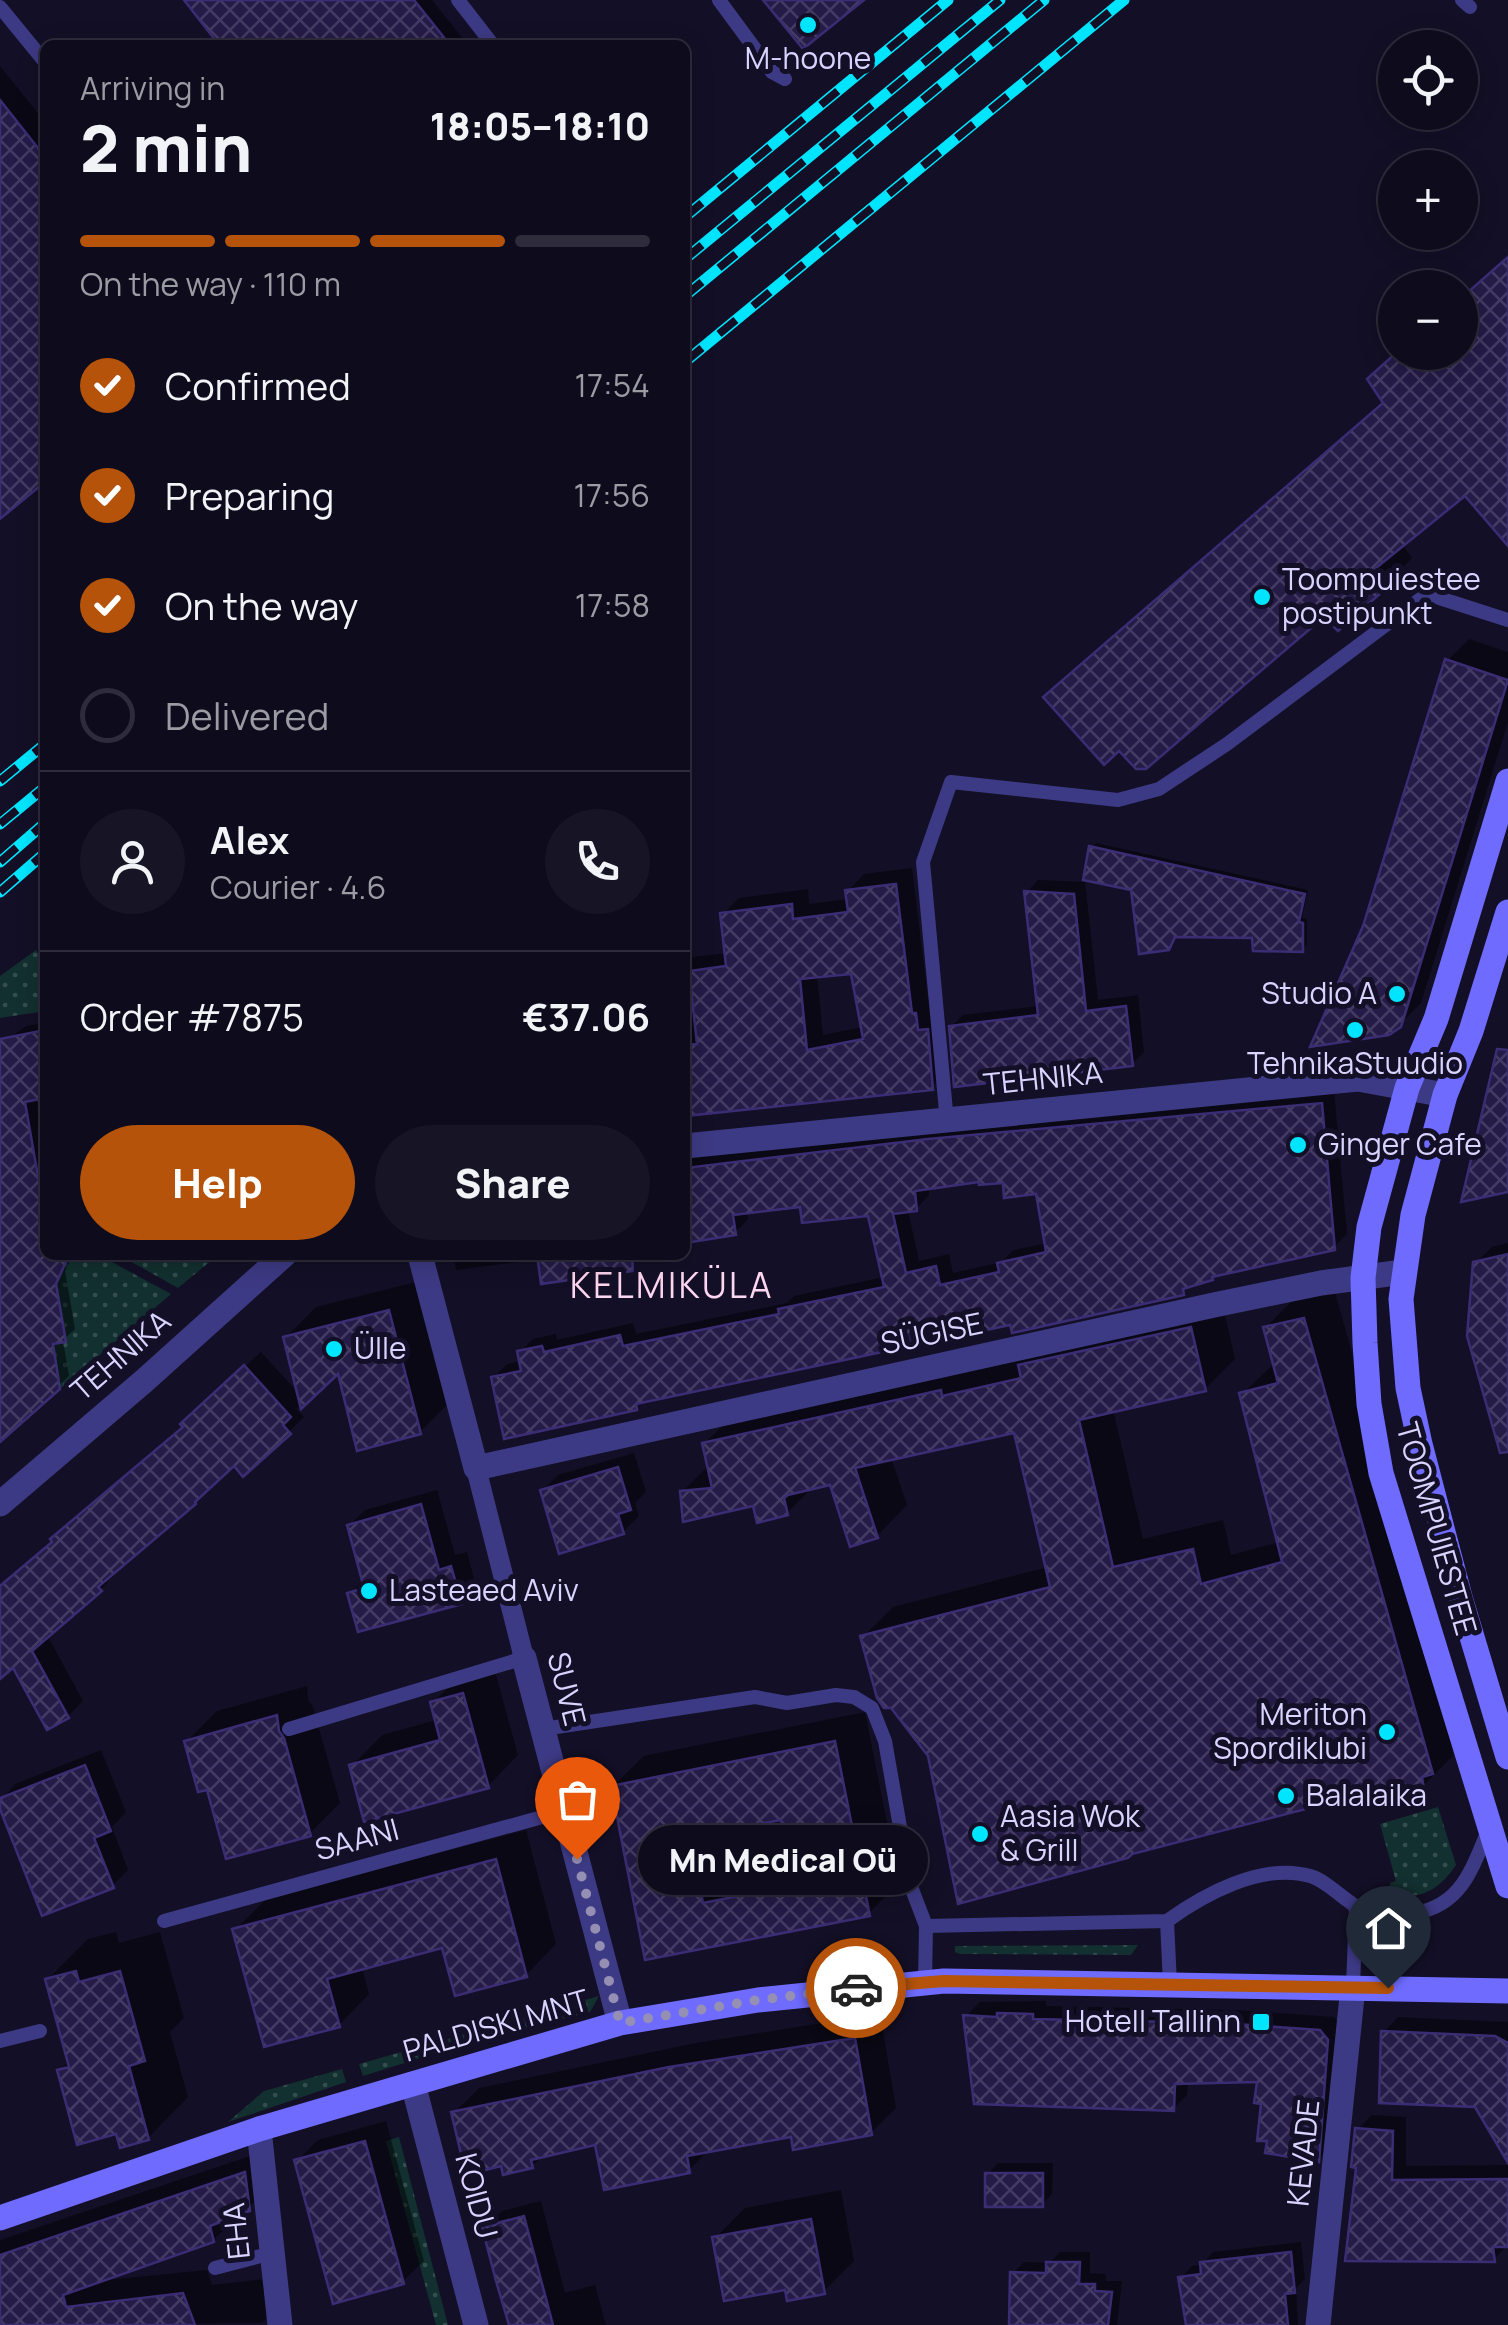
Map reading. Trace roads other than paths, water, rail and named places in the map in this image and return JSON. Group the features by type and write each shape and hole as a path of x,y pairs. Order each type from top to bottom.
{"main road":[{"name":"TOOMPUIESTEE","path":"1508,781 1436,1019 1407,1088 1369,1227 1363,1278 1369,1404 1381,1473 1508,1886"},
{"name":"TOOMPUIESTEE","path":"1508,912 1471,1031 1445,1095 1413,1215 1403,1272 1402,1313 1412,1406 1460,1597 1508,1757"},
{"name":"PALDISKI MNT","path":"0,2218 258,2129 620,2023 758,2000 925,1982 1508,1991"}],"street":[{"name":"TEHNIKA","path":"690,1146 1358,1079 1445,1095"},
{"name":"TEHNIKA","path":"0,1504 278,1260"},
{"name":"SUVE","path":"421,1260 620,2023"},
{"name":"SÜGISE","path":"476,1468 1214,1305 1322,1283 1403,1272"},
{"name":"KEVADE","path":"1318,2325 1353,1987"},
{"name":"KOIDU","path":"413,2084 476,2325"},
{"name":"EHA","path":"258,2129 280,2325"}],"lane":[{"path":"458,0 489,40"},
{"path":"719,0 772,72 785,79"},
{"path":"0,7 40,56"},
{"path":"947,1122 923,862 951,782 1118,800 1159,789 1227,744 1427,594 1508,620"},
{"path":"289,1729 524,1658"},
{"path":"543,1730 755,1696 787,1704 836,1695 854,1698 872,1708 885,1741 910,1884 926,1926 925,1982"},
{"name":"SAANI","path":"164,1922 564,1811"},
{"path":"926,1926 1166,1921 1199,1898 1243,1880 1279,1874 1311,1876 1356,1908 1380,1918 1430,1912 1453,1897 1471,1872 1490,1826"},
{"path":"1353,1987 1356,1908"},
{"path":"1166,1921 1170,1984"},
{"path":"0,2042 40,2031"},
{"path":"215,2268 272,2253"}],"railway":[{"path":"690,213 948,0"},
{"path":"690,255 1000,0"},
{"path":"690,292 1044,0"},
{"path":"690,358 1124,0"},
{"path":"0,781 40,748"},
{"path":"0,824 40,791"},
{"path":"0,862 40,827"},
{"path":"0,892 40,857"}],"place":[{"name":"M-hoone","path":"808,25"},
{"name":"Toompuiestee postipunkt","path":"1262,597"},
{"name":"Studio A","path":"1397,994"},
{"name":"TehnikaStuudio","path":"1355,1030"},
{"name":"Ginger Cafe","path":"1298,1145"},
{"name":"Ülle","path":"334,1349"},
{"name":"Lasteaed Aviv","path":"369,1591"},
{"name":"Meriton Spordiklubi","path":"1387,1732"},
{"name":"Balalaika","path":"1286,1796"},
{"name":"Aasia Wok & Grill","path":"980,1834"},
{"name":"Mn Medical Oü","path":"577,1859"},
{"name":"Hotell Tallinn","path":"1261,2022"}],"district":[{"name":"KELMIKÜLA","path":"672,1286"}]}
